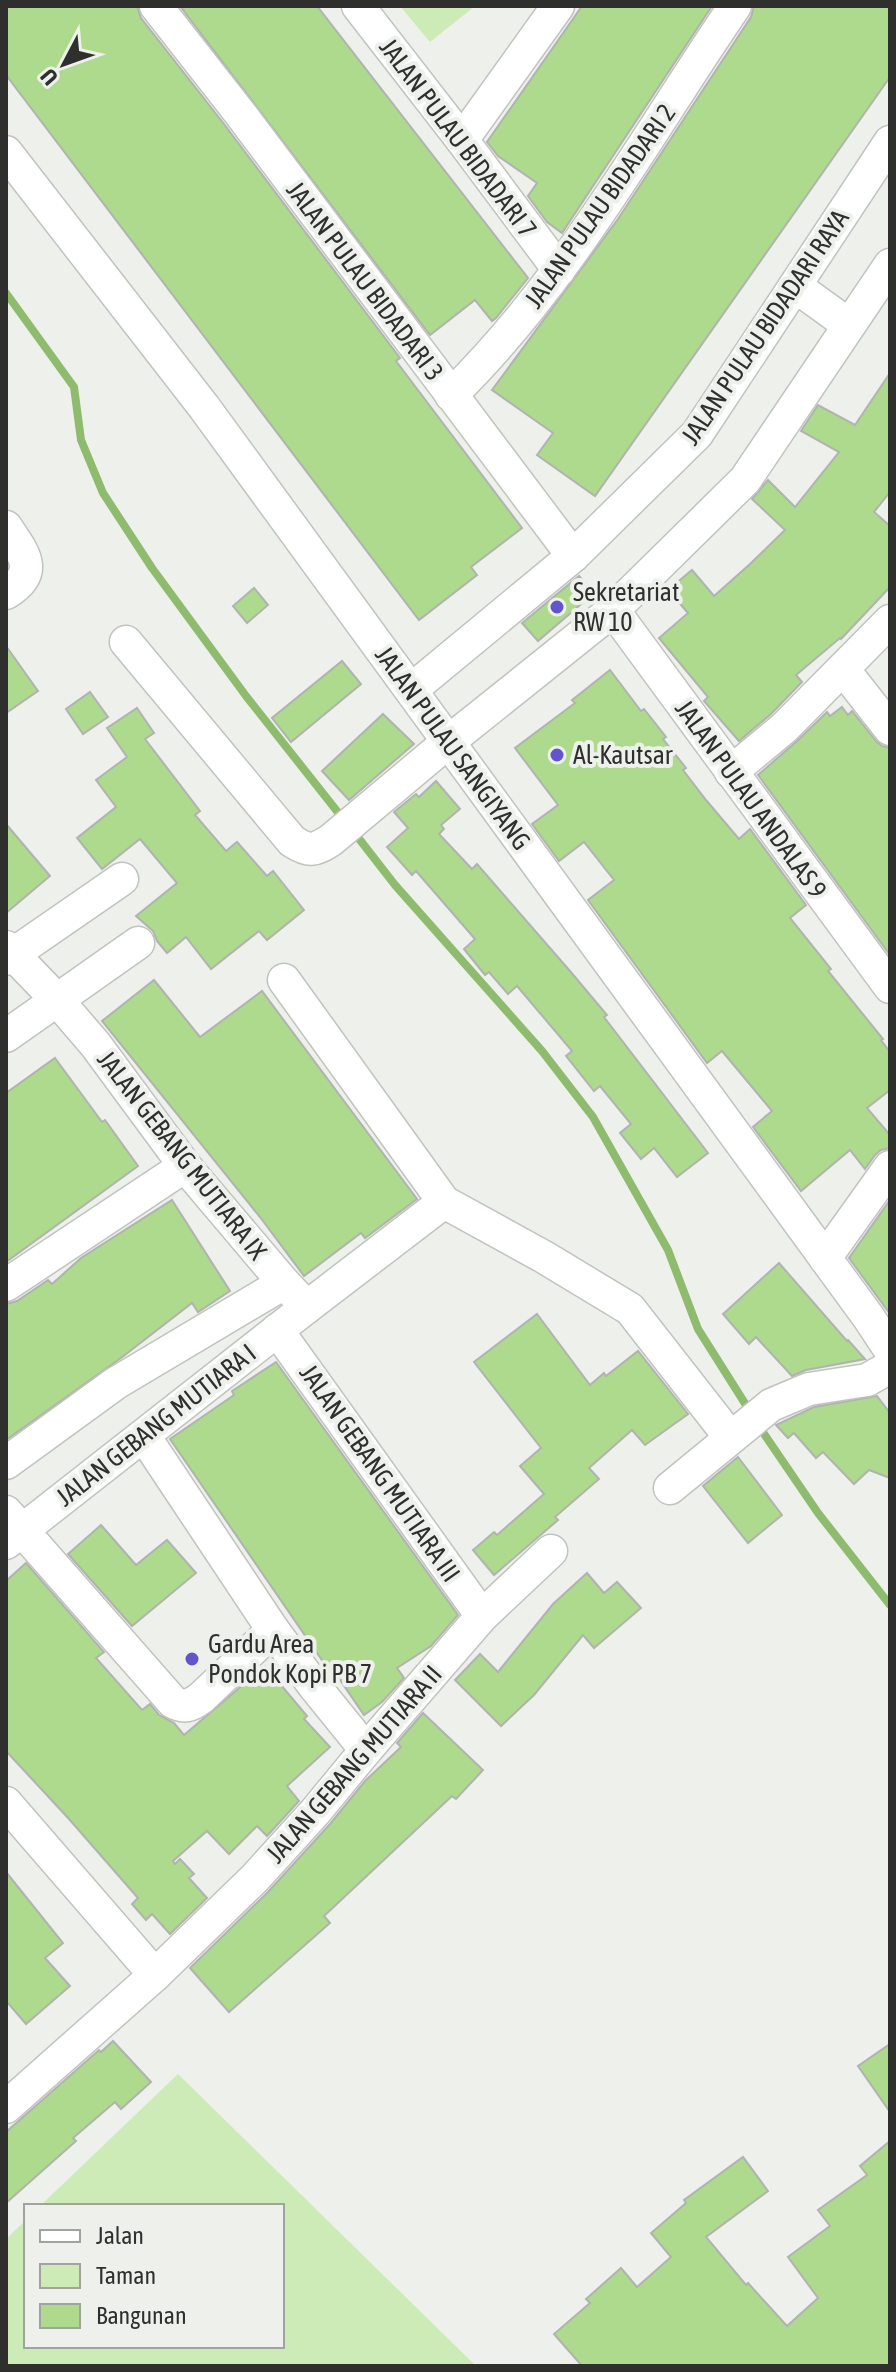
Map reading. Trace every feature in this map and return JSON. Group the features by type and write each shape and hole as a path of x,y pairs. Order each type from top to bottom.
{"street":[{"name":"JALAN PULAU BIDADARI 3","path":"156,6 573,556"},
{"name":"JALAN PULAU BIDADARI 7","path":"358,6 559,270"},
{"path":"462,140 558,6"},
{"name":"JALAN PULAU BIDADARI 2","path":"451,395 510,332 559,270 637,158 735,6"},
{"name":"JALAN PULAU BIDADARI RAYA","path":"411,690 573,556 697,434 890,142"},
{"name":"JALAN PULAU SANGIYANG","path":"6,152 204,407 890,1350"},
{"path":"126,642 292,841 303,848 317,849 613,610 745,480 890,265"},
{"path":"795,286 849,325"},
{"path":"6,527 26,557 26,574 12,589"},
{"name":"JALAN PULAU ANDALAS 9","path":"613,610 890,987"},
{"path":"731,772 784,728 890,621"},
{"path":"843,669 890,729"},
{"path":"8,953 122,879"},
{"path":"6,1036 138,943"},
{"name":"JALAN GEBANG MUTIARA IX","path":"8,953 58,1001 104,1056 185,1166 307,1307"},
{"path":"284,980 444,1202 630,1309 731,1436"},
{"path":"6,1285 185,1166"},
{"path":"825,1258 890,1167"},
{"name":"JALAN GEBANG MUTIARA I","path":"11,1529 144,1436 444,1202"},
{"path":"6,1463 116,1383 284,1283"},
{"name":"JALAN GEBANG MUTIARA III","path":"277,1330 482,1616"},
{"path":"670,1488 771,1405 809,1389 867,1380 890,1367"},
{"path":"144,1436 273,1630 366,1750"},
{"path":"11,1529 173,1702 182,1707 192,1705 201,1698 273,1630"},
{"name":"JALAN GEBANG MUTIARA II","path":"8,2102 155,1975 255,1878 482,1616 551,1551"},
{"path":"6,1803 155,1975"}],"green space":[{"path":"400,6 475,6 430,42"},
{"path":"178,2074 476,2366 6,2366 6,2239 24,2222 24,2348 284,2348 284,2204 42,2204"}],"building":[{"path":"6,6 137,6 141,18 400,358 396,361 522,528 471,567 477,575 419,620 6,75"},
{"path":"180,6 317,6 528,278 496,318 492,321 475,300 430,335"},
{"path":"582,6 712,6 562,233 547,222 528,196 537,183 498,156 487,142"},
{"path":"754,6 890,6 890,77 595,496 537,455 553,433 492,390 618,219 751,17"},
{"path":"890,373 890,492 874,512 890,526 890,587 841,639 796,675 802,682 739,741 704,701 708,697 659,638 688,613 668,590 692,570 714,596 785,530 752,499 768,480 795,507 839,452 801,431 818,405 855,425"},
{"name":"Sekretariat RW 10","path":"579,576 594,593 538,641 522,623"},
{"path":"254,588 268,605 247,623 233,606"},
{"path":"6,646 38,691 6,713"},
{"path":"342,661 361,684 291,742 272,718"},
{"path":"610,670 641,711 644,709 666,737 663,739 706,800 739,839 750,829 806,905 790,918 890,1052 890,1090 867,1108 890,1135 890,1148 875,1155 865,1169 850,1150 801,1191 753,1127 772,1111 722,1051 707,1063 588,900 614,880 584,842 559,861 532,824 558,805 515,748 575,703 572,700"},
{"path":"90,692 108,717 83,734 66,709"},
{"path":"842,707 848,715 852,711 876,741 890,748 890,955 758,775 827,712 830,716"},
{"path":"137,708 154,733 145,739 200,811 195,815 226,851 237,842 267,876 273,871 304,910 267,940 259,931 211,969 186,937 167,953 153,931 136,916 177,883 140,839 102,869 77,838 116,807 96,780 127,757 107,728"},
{"path":"383,714 414,744 349,800 322,771"},
{"path":"436,781 460,809 441,825 444,829 439,834 472,869 477,864 570,971 607,1015 604,1017 708,1153 677,1177 654,1148 641,1159 620,1133 631,1124 600,1086 594,1091 566,1056 572,1051 517,986 508,994 489,972 485,975 464,949 475,939 416,871 412,875 387,847 408,828 394,812 416,794 419,797"},
{"path":"6,824 50,876 6,913"},
{"path":"154,980 200,1037 262,991 417,1199 365,1238 361,1233 304,1276 102,1021"},
{"path":"55,1058 138,1166 6,1262 6,1093"},
{"path":"172,1200 230,1291 198,1312 192,1303 6,1440 6,1304 17,1301 48,1280 52,1284 81,1258"},
{"path":"890,1200 890,1314 849,1258"},
{"path":"779,1263 865,1359 806,1370 792,1376 756,1337 749,1344 723,1314"},
{"path":"537,1314 590,1385 638,1351 688,1414 645,1445 632,1430 589,1468 599,1479 555,1517 558,1520 494,1575 473,1550 494,1532 497,1535 544,1494 520,1466 541,1448 474,1362"},
{"path":"276,1362 458,1615 431,1646 397,1668 404,1678 382,1702 364,1715 340,1680 337,1682 170,1439"},
{"path":"877,1396 890,1413 890,1478 869,1470 854,1484 823,1452 816,1458 794,1433 788,1438 776,1425 814,1407"},
{"path":"738,1457 782,1515 748,1543 703,1486"},
{"path":"101,1525 136,1565 167,1540 196,1573 132,1626 68,1554"},
{"path":"26,1563 104,1652 96,1658 142,1710 150,1704 184,1735 265,1666 307,1716 304,1719 330,1747 287,1786 299,1801 267,1836 257,1826 229,1854 207,1831 173,1861 175,1864 180,1859 194,1874 189,1878 207,1898 170,1934 152,1914 146,1920 132,1904 138,1898 6,1751 6,1581"},
{"path":"587,1573 604,1593 617,1582 641,1608 594,1648 583,1635 534,1695 501,1726 455,1680 480,1654 498,1672 553,1604"},
{"path":"423,1713 483,1770 456,1799 452,1796 324,1916 330,1923 229,2012 190,1968 268,1892 365,1781 401,1747 397,1743"},
{"path":"6,1872 63,1943 45,1958 70,1986 26,2024 6,2001"},
{"path":"113,2041 151,2082 121,2109 115,2102 6,2203 6,2132"},
{"path":"890,2044 890,2112 858,2066"},
{"path":"890,2141 890,2366 582,2366 554,2334 590,2303 586,2299 621,2268 637,2287 671,2257 651,2233 686,2203 684,2200 743,2157 768,2191 706,2237 746,2285 748,2283 787,2326 818,2298 788,2257 830,2226 818,2210 867,2175 860,2166"}],"waterway":[{"path":"6,293 74,387 81,440 103,493 152,568 246,696 344,820"},
{"path":"353,831 395,885 542,1051 593,1117 668,1250 698,1329 751,1413"},
{"path":"758,1425 818,1513 890,1605"}],"place":[{"name":"Sekretariat RW 10","path":"557,607"},
{"name":"Al-Kautsar","path":"557,755"},
{"name":"Gardu Area Pondok Kopi PB 7","path":"192,1659"}]}
